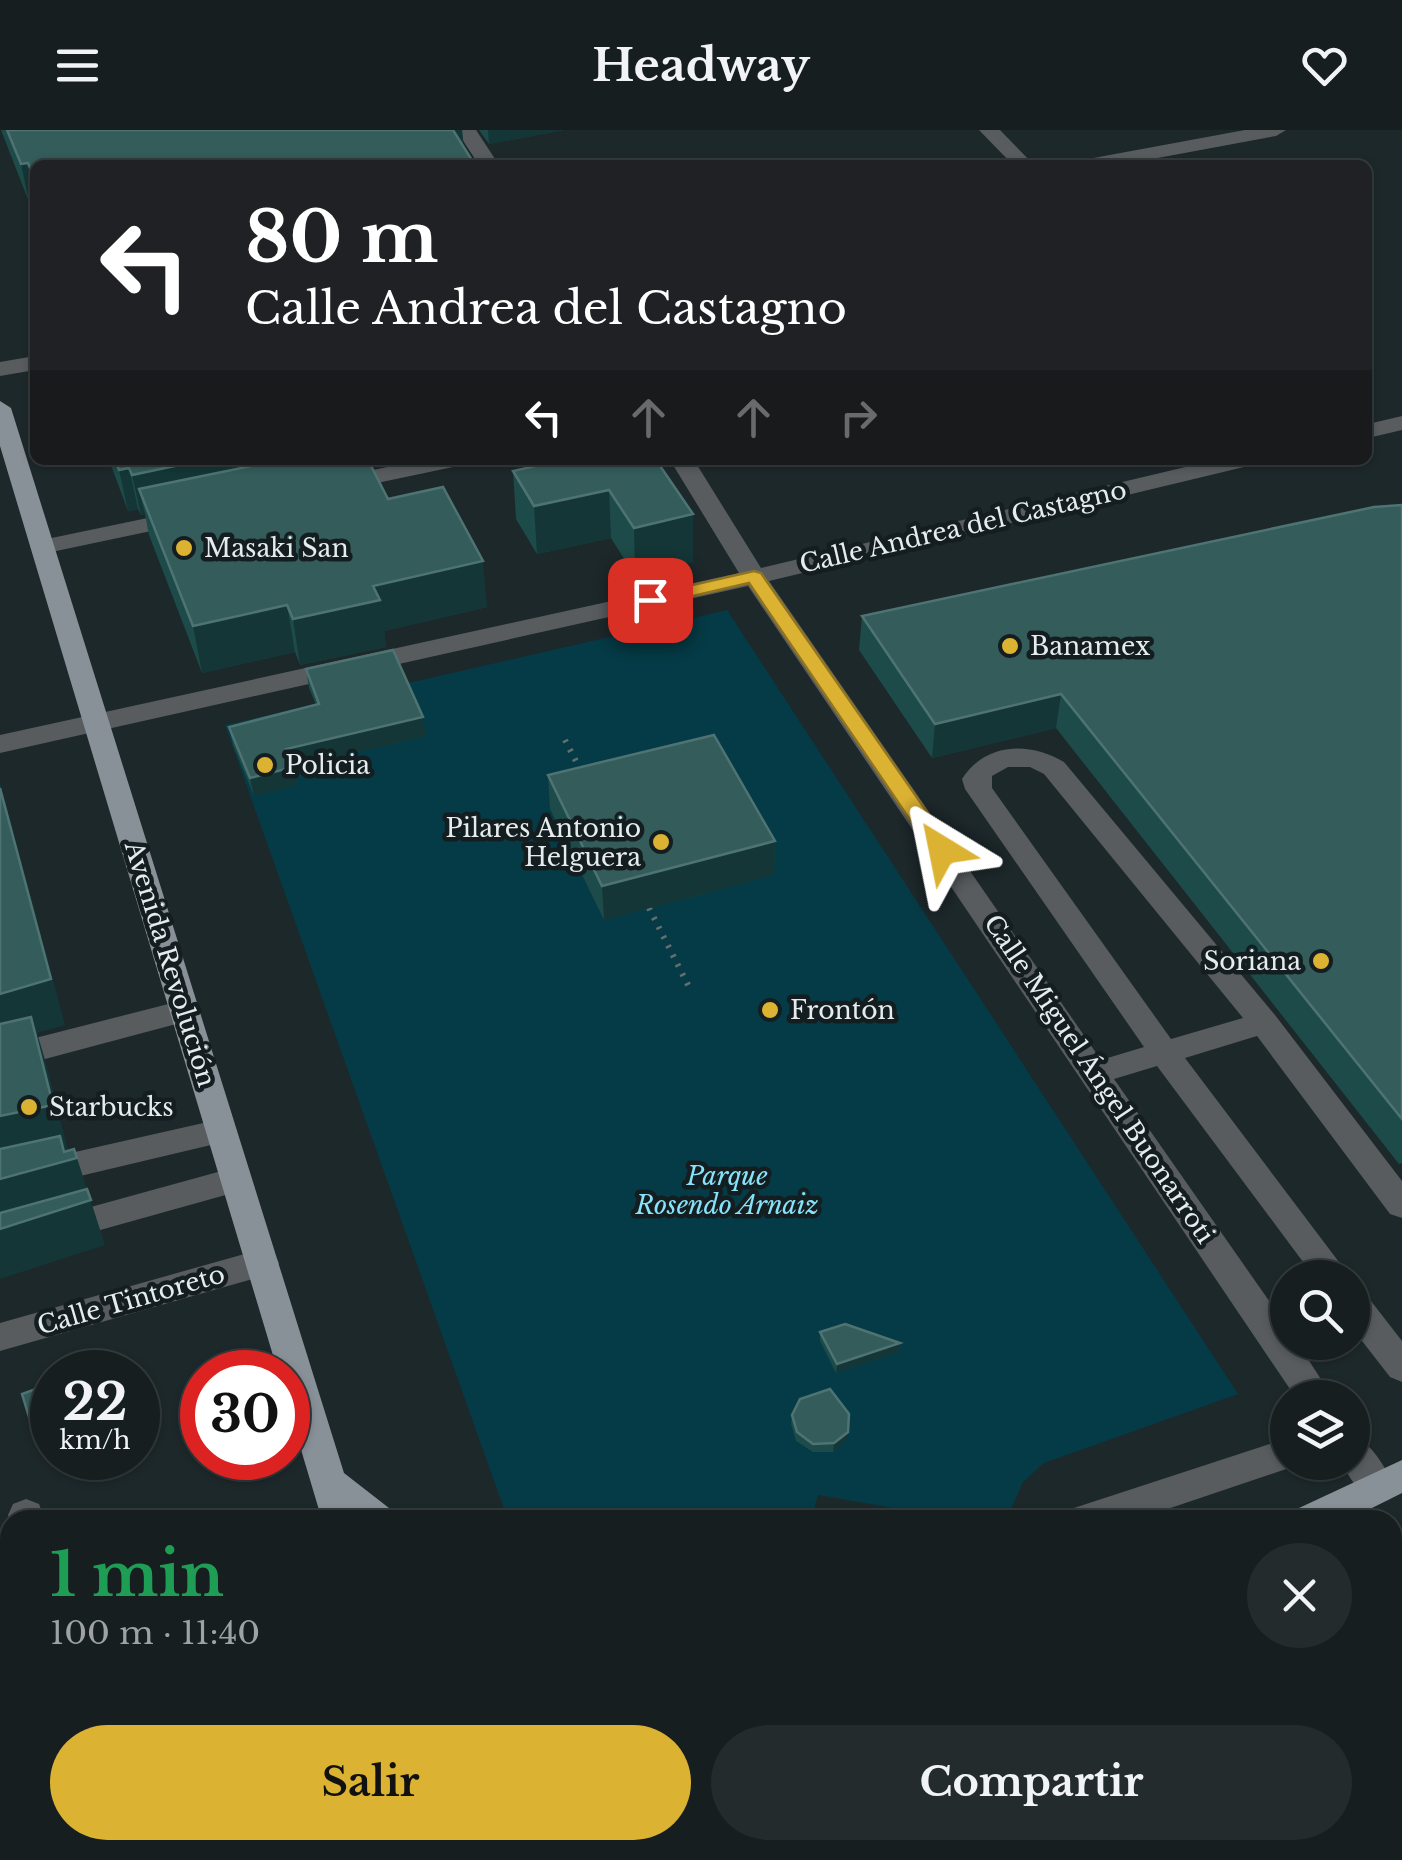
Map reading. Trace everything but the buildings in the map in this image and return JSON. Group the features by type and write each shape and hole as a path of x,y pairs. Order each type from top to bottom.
{"main road":[{"name":"Avenida Revolución","path":"0,408 337,1510"},
{"path":"324,1510 328,1482 363,1510"},
{"path":"1333,1510 1390,1482"}],"street":[{"path":"466,130 486,160"},
{"path":"988,130 1019,160"},
{"path":"1115,160 1276,130"},
{"path":"0,369 30,363"},
{"path":"1372,430 1402,423"},
{"path":"320,488 428,465"},
{"name":"Calle Miguel Ángel Buonarroti","path":"685,465 754,577 1304,1380"},
{"name":"Calle Andrea del Castagno","path":"0,744 754,577 1223,465"},
{"path":"42,548 207,512"},
{"path":"1320,1260 1166,1054 979,790 976,779 981,770 1011,757 1027,756 1054,768 1264,1023 1402,1205"},
{"path":"0,1058 184,1010"},
{"path":"1095,1073 1264,1023"},
{"path":"0,1182 221,1132"},
{"path":"0,1245 236,1180"},
{"name":"Calle Tintoreto","path":"0,1337 262,1264"},
{"path":"1370,1325 1402,1367"},
{"path":"1118,1510 1270,1459"},
{"path":"1370,1466 1390,1482"}],"path":[{"path":"565,740 588,784"},
{"path":"650,908 691,991"}],"green space":[{"name":"Parque Rosendo Arnaiz","path":"727,610 1238,1394 1044,1463 1023,1482 1010,1510 904,1510 818,1495 814,1510 504,1510 225,725"}],"place":[{"name":"Masaki San","path":"184,548"},
{"name":"Banamex","path":"1010,646"},
{"name":"Policia","path":"265,765"},
{"name":"Pilares Antonio Helguera","path":"661,842"},
{"name":"Soriana","path":"1321,961"},
{"name":"Frontón","path":"770,1010"},
{"name":"Starbucks","path":"29,1107"}],"route":[{"path":"650,600 754,577 942,850"}]}
